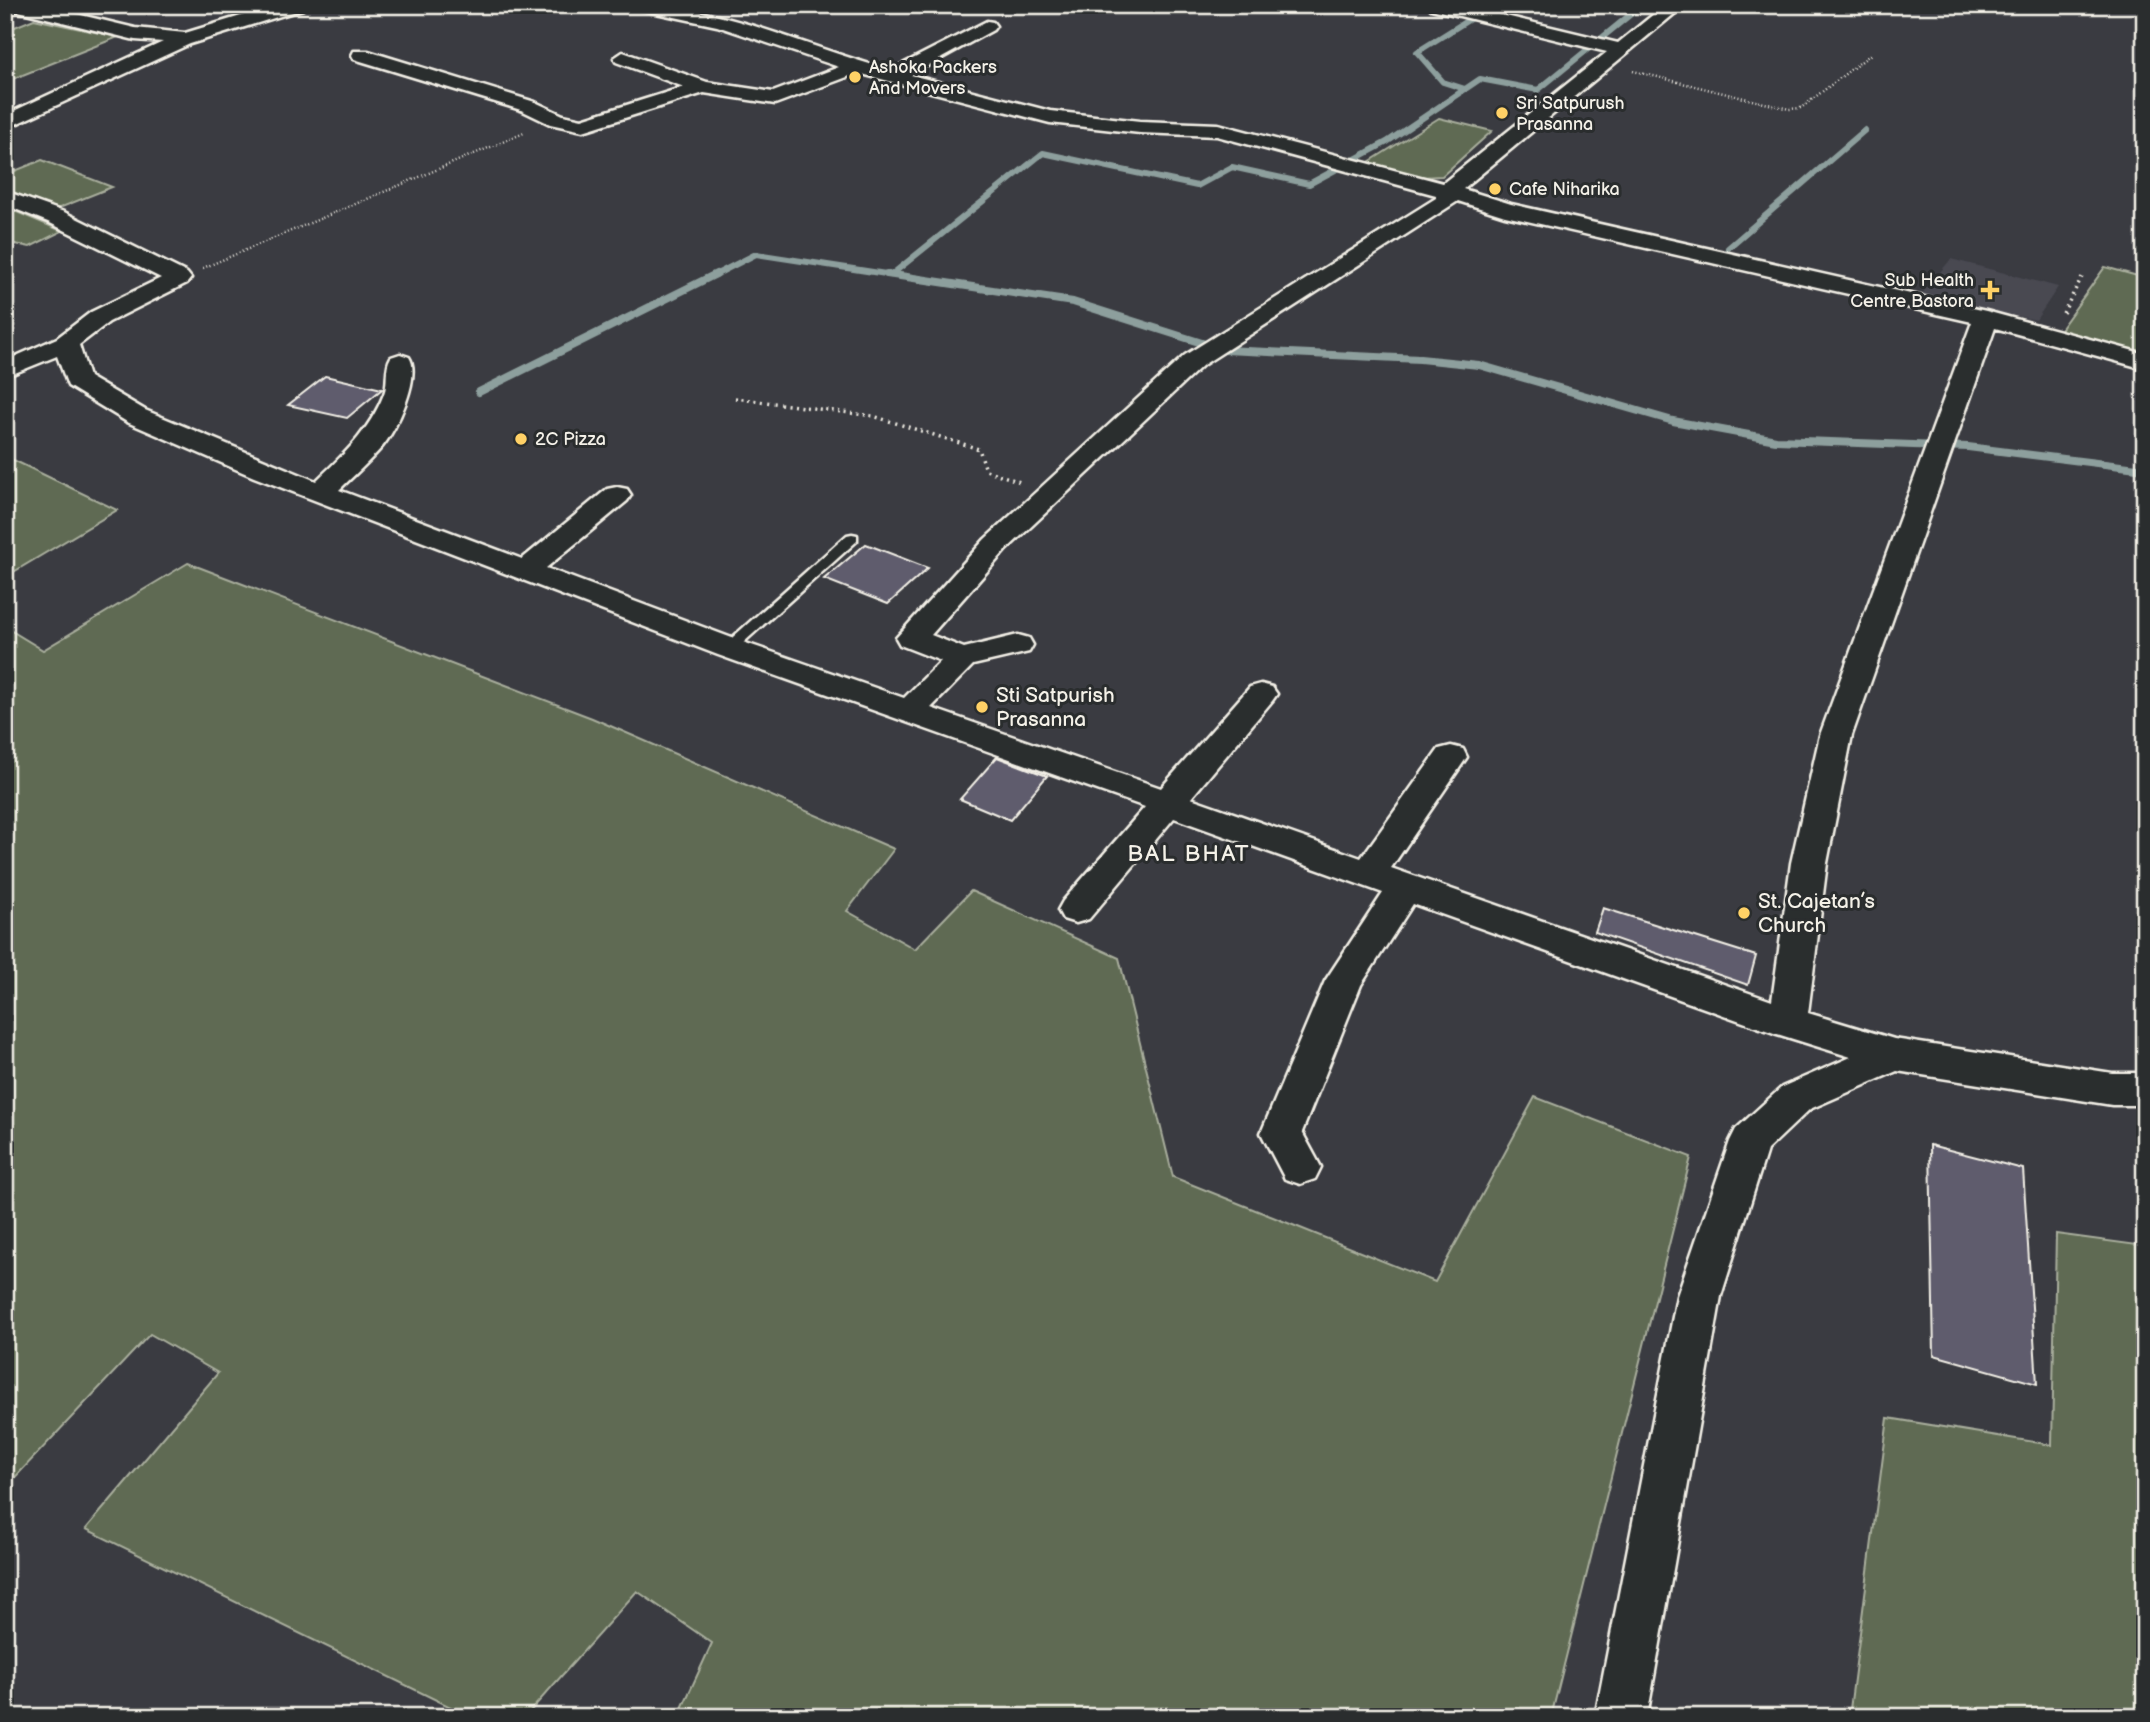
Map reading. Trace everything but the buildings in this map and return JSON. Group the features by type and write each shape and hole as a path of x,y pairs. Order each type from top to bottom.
{"street":[{"path":"16,5 135,34 186,39"},
{"path":"5,123 186,39 297,5"},
{"path":"643,5 722,22 857,67 1050,117 1140,127 1218,130 1505,209 1986,318 2145,362"},
{"path":"690,15 712,5"},
{"path":"1437,5 1620,49"},
{"path":"1447,191 1676,5"},
{"path":"893,76 987,26"},
{"path":"361,55 528,106 557,120 583,125 703,87"},
{"path":"623,58 703,87 775,98 857,67"},
{"path":"962,658 911,638 995,545 1194,360 1447,201 1447,191"},
{"path":"5,197 56,217 180,278"},
{"path":"5,370 66,343 100,317 180,278"},
{"path":"1787,1022 1809,863 1836,735 1986,318"},
{"path":"66,343 77,381 136,416 321,492 729,648 1787,1022 1894,1055 2112,1089 2145,1089"},
{"path":"321,492 373,441 398,392 400,362"},
{"path":"526,570 617,495"},
{"path":"909,712 962,658 1018,645"},
{"path":"1076,911 1166,802 1261,694"},
{"path":"1368,874 1451,757"},
{"path":"1300,1167 1281,1133 1344,981 1405,888"},
{"path":"1621,1717 1699,1296 1749,1141 1796,1098 1894,1055"}],"lane":[{"path":"729,648 852,538"}],"path":[{"path":"1602,64 1789,109 1801,108 1871,54"},
{"path":"180,278 441,166 557,120"},
{"path":"2052,336 2082,277"},
{"path":"735,398 873,416 979,449 986,470 1050,494"}],"shaded area":[{"path":"1951,259 2058,287 2036,320 1920,296"}],"green space":[{"path":"34,19 118,37 5,82 5,31"},
{"path":"1439,118 1492,131 1442,176 1421,177 1367,163"},
{"path":"42,160 112,187 57,209 5,189 5,167 15,171"},
{"path":"5,207 62,231 30,247 5,242"},
{"path":"2105,267 2145,278 2145,356 2059,331"},
{"path":"5,456 117,510 5,577"},
{"path":"188,563 592,718 894,849 847,911 915,949 971,891 1119,958 1173,1177 1435,1282 1535,1097 1691,1157 1551,1717 678,1717 712,1643 637,1591 525,1717 471,1717 86,1529 218,1373 150,1334 5,1488 5,627 43,650"},
{"path":"2056,1234 2145,1246 2145,1717 1849,1717 1888,1418 2052,1445"}],"waterway":[{"path":"1465,89 1443,82 1417,52 1473,17 1490,20 1519,5"},
{"path":"891,275 1043,153 1197,186 1232,167 1309,184 1387,142 1480,79 1538,90 1642,5"},
{"path":"1728,248 1865,130"},
{"path":"713,276 756,254 891,275"},
{"path":"479,392 716,274"},
{"path":"887,274 891,275"},
{"path":"891,275 899,276"},
{"path":"891,275 1073,302 1224,350 1420,359 1479,365 1673,421 1776,440 1968,447 2145,469"}],"place":[{"name":"Ashoka Packers And Movers","path":"855,77"},
{"name":"Sri Satpurush Prasanna","path":"1502,113"},
{"name":"Cafe Niharika","path":"1495,189"},
{"name":"Sub Health Centre Bastora","path":"1990,290"},
{"name":"2C Pizza","path":"521,439"},
{"name":"Sti Satpurish Prasanna","path":"982,707"},
{"name":"St. Cajetan’s Church","path":"1744,913"}],"district":[{"name":"BAL BHAT","path":"1189,854"}]}
